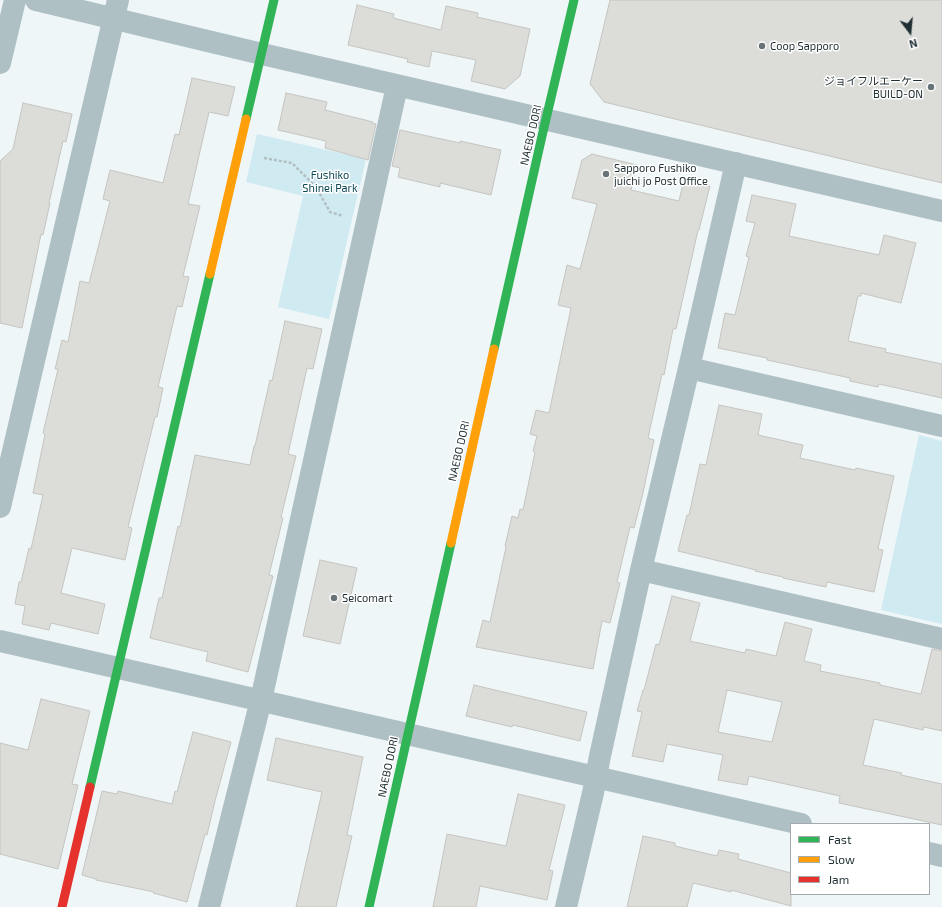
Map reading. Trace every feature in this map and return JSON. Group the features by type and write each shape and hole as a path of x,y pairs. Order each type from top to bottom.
{"street":[{"path":"0,63 15,0"},
{"path":"36,0 115,10 262,54 546,120 736,162 942,211"},
{"path":"62,907 274,0"},
{"name":"NAEBO DORI","path":"369,907 574,0"},
{"path":"0,507 115,10"},
{"path":"209,907 261,700 398,86"},
{"path":"566,907 593,794 641,570 736,162"},
{"path":"689,368 942,426"},
{"path":"641,570 942,639"},
{"path":"0,641 797,823"},
{"path":"930,853 942,856"}],"path":[{"path":"264,158 292,163 316,187 330,212 348,217"}],"green space":[{"name":"Fushiko Shinei Park","path":"257,134 366,159 329,319 278,307 303,196 246,182"},
{"path":"919,435 942,441 942,624 881,610"}],"building":[{"path":"610,0 942,0 942,183 604,102 590,84"},
{"path":"357,5 394,14 393,18 441,30 446,6 478,13 477,17 530,29 520,76 505,89 471,81 476,60 432,51 429,67 407,62 408,59 348,45"},
{"path":"192,78 235,87 228,116 209,112 188,204 200,206 183,276 189,277 182,307 177,306 158,387 163,388 157,417 155,417 128,527 132,528 125,560 72,548 61,593 105,604 98,634 51,623 49,630 22,624 25,606 15,604 19,582 21,582 29,548 31,549 43,495 33,493 45,434 43,433 58,369 55,369 62,340 68,342 80,281 89,283 110,201 103,199 110,170 163,183 175,134 179,135"},
{"path":"286,93 327,102 325,110 376,124 368,160 325,148 326,141 278,130"},
{"path":"23,103 72,114 66,142 63,141 43,235 41,234 22,328 0,323 0,161 13,149"},
{"path":"400,130 501,150 491,195 440,183 440,187 398,177 400,168 392,166"},
{"path":"592,154 637,165 631,190 679,201 684,179 710,186 698,230 676,329 673,329 664,375 662,374 648,438 654,440 643,493 634,528 630,527 617,582 620,583 610,623 602,621 593,669 476,647 483,620 490,622 512,516 518,518 520,509 523,510 535,452 533,451 537,436 530,434 536,410 549,413 571,308 558,305 567,265 580,269 597,204 572,198 582,160"},
{"path":"752,195 796,204 789,236 879,255 884,235 916,243 901,303 861,293 861,296 858,296 848,341 886,349 885,352 942,364 942,398 879,384 878,387 850,381 850,378 718,348 725,313 735,315 749,257 746,256 755,223 746,221"},
{"path":"285,321 322,329 313,369 307,368 288,454 296,456 269,575 273,576 248,672 206,661 208,652 150,638 159,598 162,598 178,526 180,527 195,455 250,465 270,380 272,381"},
{"path":"719,405 762,414 758,435 803,445 800,458 855,470 856,468 894,476 878,549 883,550 874,592 827,582 826,587 783,578 678,551 687,515 689,515 700,464 706,465"},
{"path":"320,560 357,568 340,644 303,636"},
{"path":"672,596 700,603 690,641 745,653 746,649 776,656 785,622 812,629 804,661 821,665 820,671 880,683 880,685 921,694 932,649 942,651 942,731 924,727 923,730 874,719 863,765 902,773 901,775 942,784 942,825 839,803 840,796 749,776 747,785 718,780 723,755 667,744 663,762 632,756 642,712 637,711 656,644 659,645","holes":["727,690 782,702 772,742 718,732"]},
{"path":"474,685 587,712 580,741 513,725 512,727 466,716"},
{"path":"41,699 90,711 72,784 78,785 58,869 0,854 0,743 28,750"},
{"path":"193,732 231,742 207,835 205,834 187,902 153,893 154,892 96,880 82,875 102,791 117,794 118,791 172,804 175,791 177,792"},
{"path":"276,738 363,757 347,835 352,836 336,907 296,907 322,792 267,780"},
{"path":"518,794 565,805 549,870 553,871 547,900 480,886 476,907 433,907 447,834 506,846"},
{"path":"643,836 675,843 675,846 717,856 719,850 739,854 738,859 790,873 791,906 731,890 731,892 693,883 687,907 627,907"}],"traffic: fast":[{"path":"246,119 274,0"},
{"path":"494,349 574,0"},
{"path":"90,787 210,274"},
{"path":"369,907 451,543"}],"traffic: slow":[{"path":"210,274 246,119"},
{"path":"451,543 494,349"}],"traffic: jam":[{"path":"62,907 90,787"}],"place":[{"name":"Coop Sapporo","path":"762,46"},
{"name":"ジョイフルエーケー BUILD-ON","path":"931,87"},
{"name":"Sapporo Fushiko juichi jo Post Office","path":"606,174"},
{"name":"Seicomart","path":"334,598"}]}
